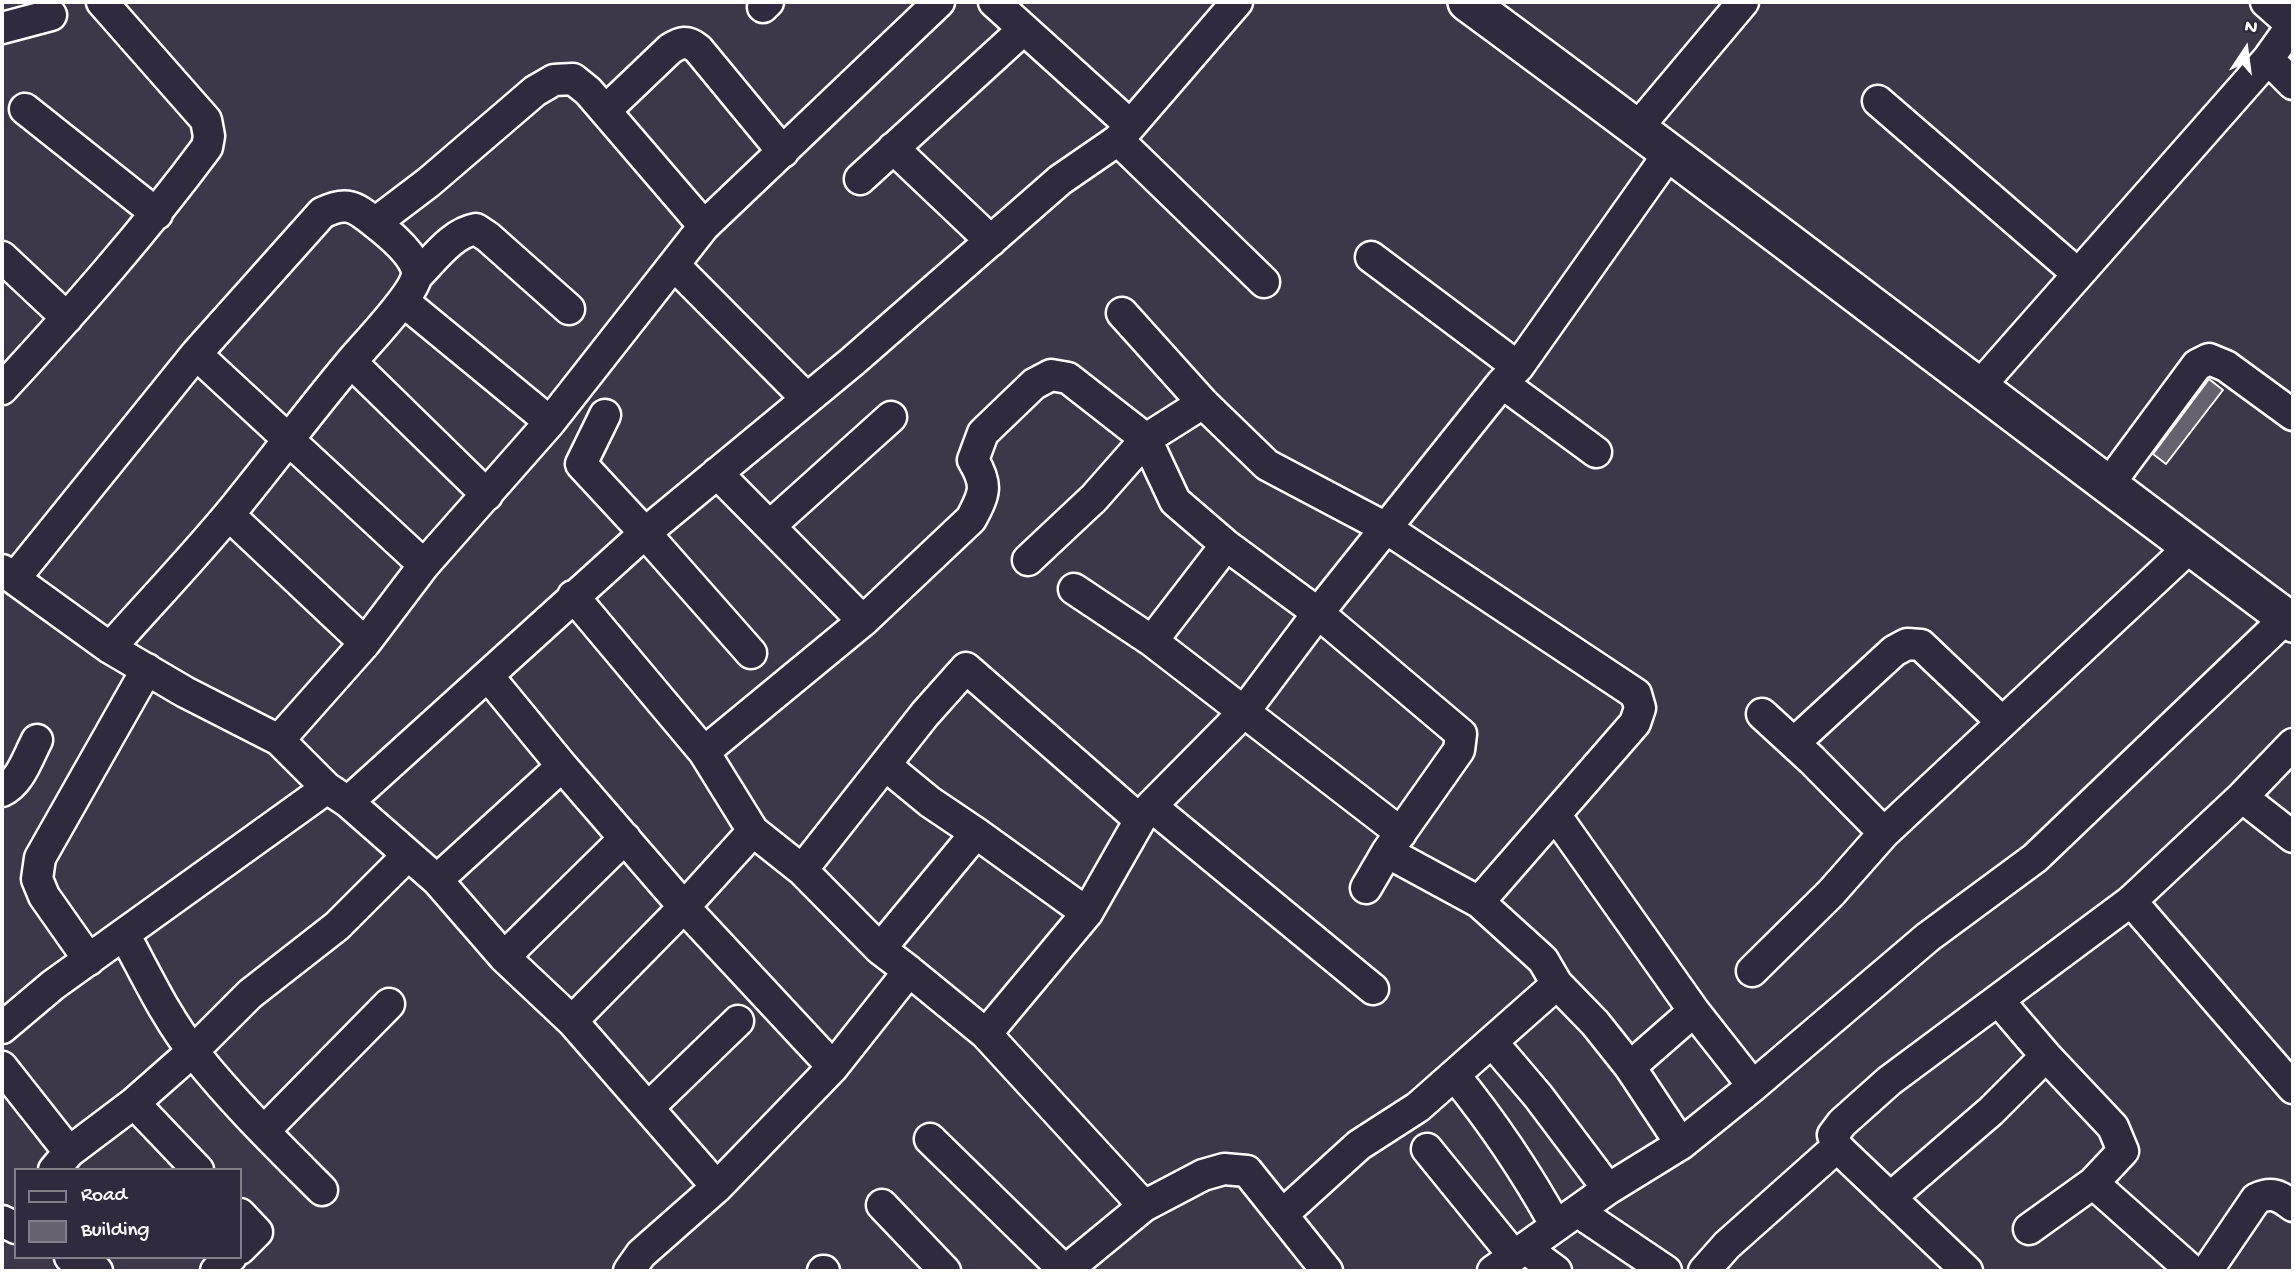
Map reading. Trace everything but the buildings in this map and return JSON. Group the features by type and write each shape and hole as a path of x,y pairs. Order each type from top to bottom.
{"main road":[{"path":"1467,2 1638,127 1978,388 2290,620"}],"street":[{"path":"2,388 158,214 207,147 209,136 205,120 102,2"},
{"path":"279,740 365,643 424,565 550,422 704,226 939,2"},
{"path":"994,2 1024,29 1124,132 1264,282"},
{"path":"2,1028 53,985 124,934 337,795 488,676 645,533 807,399 1059,180 1124,132 1237,2"},
{"path":"1638,127 1742,2"},
{"path":"1978,388 2268,58 2292,24 2266,2"},
{"path":"2,28 51,15"},
{"path":"860,179 1024,29"},
{"path":"605,111 670,49 680,43 690,43 698,49 783,152"},
{"path":"2268,58 2293,84"},
{"path":"375,223 429,182 535,91 554,80 573,79 588,91 704,226"},
{"path":"1878,101 2078,274"},
{"path":"25,109 158,214"},
{"path":"892,148 991,241"},
{"path":"986,1034 1087,913 1146,813 1243,713 1318,613 1510,375 1670,152"},
{"path":"410,288 415,263 404,249 375,223 352,207 338,205 322,213 195,354 8,574 110,648 279,740 337,795 437,880 504,957 572,1021 717,1187"},
{"path":"110,648 229,514 410,288 457,237 476,229 569,309"},
{"path":"2,257 67,318"},
{"path":"1371,257 1510,375 1596,453"},
{"path":"674,265 807,399"},
{"path":"410,288 550,422"},
{"path":"1122,313 1203,403 1267,465 1386,528 1636,694 1640,708 1635,723 1479,902"},
{"path":"195,354 424,565"},
{"path":"2109,484 2197,365 2209,359 2226,366 2293,415"},
{"path":"351,362 487,495"},
{"path":"704,752 863,621 971,519 983,497 984,478 973,460 983,433 1034,384 1051,375 1068,378 1146,439 1175,501 1226,545 1318,613 1461,734 1459,750 1394,842 1366,888"},
{"path":"1028,560 1094,498 1146,439 1203,403"},
{"path":"605,415 581,464 751,653"},
{"path":"771,524 891,417"},
{"path":"718,473 771,524 863,621"},
{"path":"229,514 365,643"},
{"path":"1152,641 1226,545"},
{"path":"1752,971 1831,893 1884,833 2190,546"},
{"path":"1074,589 1152,641 1243,713 1394,842 1479,902 1543,960 1557,984 1595,1023 1630,1067 1681,1144"},
{"path":"573,596 704,752 753,831 802,870 880,949 986,1034 1144,1206"},
{"path":"1511,1258 1608,1189 1681,1144 1928,937 2035,858 2290,620"},
{"path":"1794,743 1894,651 1907,644 1921,645 2002,722"},
{"path":"802,870 925,714 966,668 1146,813 1373,989"},
{"path":"89,960 44,897 37,879 40,858 147,669"},
{"path":"488,676 684,907 833,1067"},
{"path":"1762,714 1884,833"},
{"path":"2,791 9,788 18,777 37,740"},
{"path":"1953,1267 1890,1198 1837,1147 1833,1135 1889,1081 2131,901 2242,797 2293,744"},
{"path":"885,765 930,802 1087,913"},
{"path":"437,880 562,766"},
{"path":"2242,797 2293,837"},
{"path":"1556,816 1694,1011 1753,1086"},
{"path":"572,1021 684,907 753,831"},
{"path":"880,949 976,833"},
{"path":"504,957 625,838"},
{"path":"2,1067 61,1161 134,1103 193,1051 250,995 337,926 408,855"},
{"path":"2131,901 2293,1088"},
{"path":"124,934 153,988 193,1051 241,1108 322,1190"},
{"path":"644,1265 833,1067 909,971"},
{"path":"1282,1214 1359,1146 1418,1107 1557,984"},
{"path":"1998,1000 2113,1127 2123,1152 2094,1183 2029,1229"},
{"path":"264,1131 389,1004"},
{"path":"1630,1067 1694,1011"},
{"path":"648,1108 738,1021"},
{"path":"1492,1042 1538,1096 1608,1189"},
{"path":"1890,1198 1991,1111 2046,1056"},
{"path":"1455,1076 1527,1172 1567,1219 1666,1271"},
{"path":"134,1103 191,1167"},
{"path":"930,1139 1065,1271 1144,1206 1203,1175 1224,1169 1247,1171 1327,1271"},
{"path":"1704,1271 1727,1245 1837,1147"},
{"path":"1427,1149 1511,1258 1556,1271"},
{"path":"2094,1183 2192,1271"},
{"path":"2207,1271 2256,1199 2266,1194 2278,1195 2293,1206"},
{"path":"882,1205 945,1271"},
{"path":"242,1216 257,1232 242,1247"},
{"path":"216,1271 229,1259"}]}
